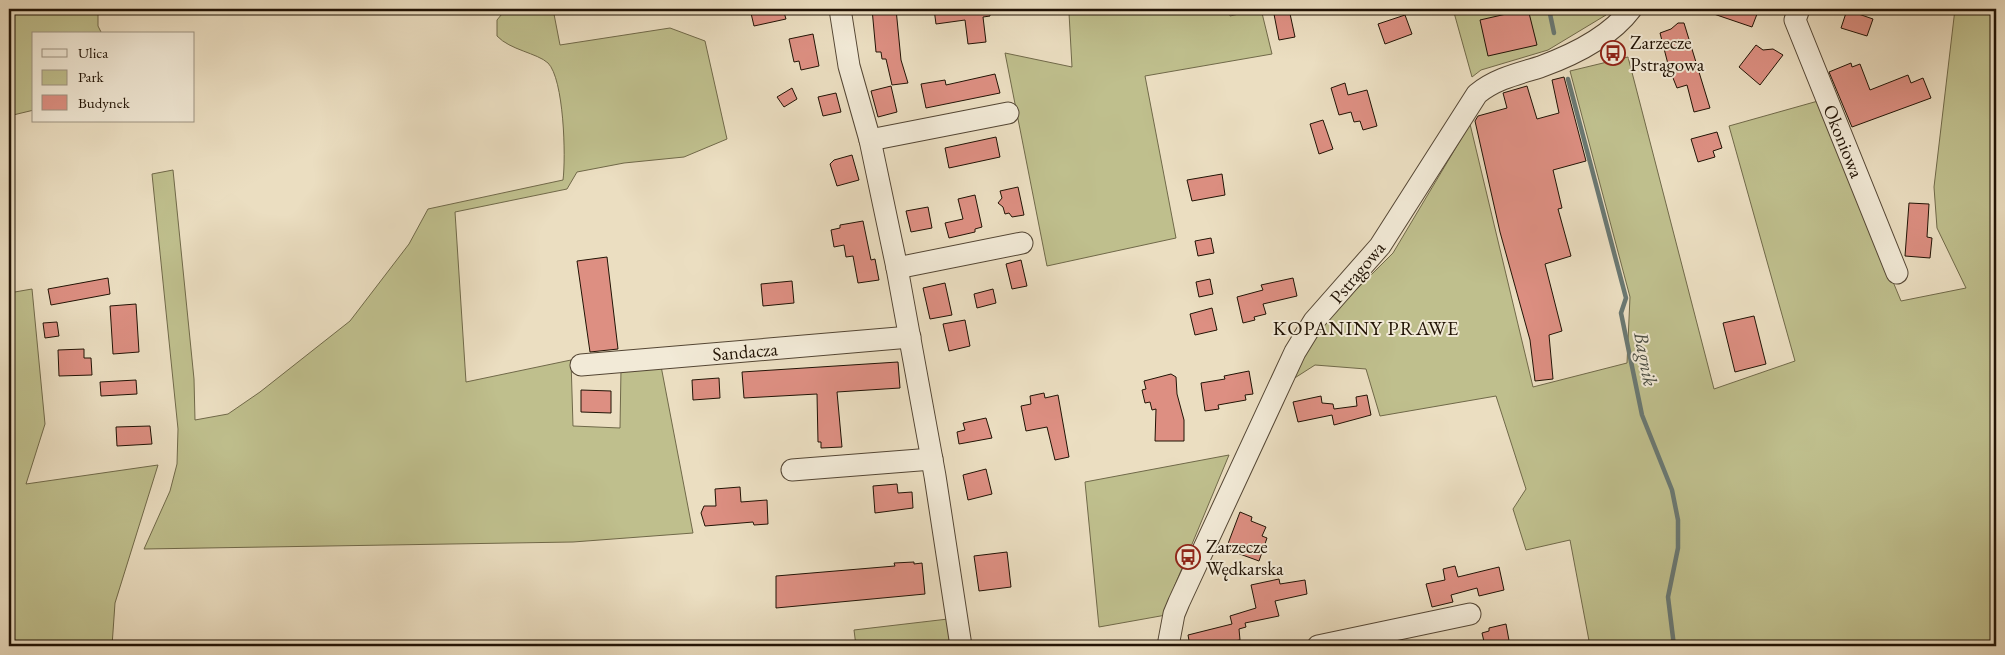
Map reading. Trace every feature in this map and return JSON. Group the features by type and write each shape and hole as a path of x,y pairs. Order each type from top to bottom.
{"street":[{"path":"840,9 849,66 870,140 897,268 932,459 961,646"},
{"name":"Pstrągowa","path":"1168,646 1174,614 1179,602 1295,352 1314,321 1380,246 1471,102 1486,86 1560,58 1604,35 1631,9"},
{"name":"Okoniowa","path":"1799,9 1795,20 1897,273"},
{"path":"870,140 1008,113"},
{"path":"897,268 1022,243"},
{"name":"Sandacza","path":"581,365 910,337"},
{"path":"792,470 932,459"},
{"path":"1318,646 1470,614"}],"green space":[{"path":"9,9 98,9 98,26 101,32 32,32 32,110 9,116"},
{"path":"506,9 553,9 560,45 670,28 705,41 727,139 684,157 624,163 577,172 567,189 455,212 466,382 571,360 573,426 620,428 621,369 661,366 693,533 573,542 144,549 170,491 177,464 178,429 152,174 173,170 194,379 195,420 228,414 260,392 350,321 409,244 428,209 563,180 563,119 558,85 548,63 509,45 497,36 497,20"},
{"path":"1098,9 1228,9 1230,16 1261,9 1272,54 1145,76 1176,238 1047,266 1005,53 1072,67 1069,13"},
{"path":"1453,9 1612,9 1606,15 1548,50 1481,70 1472,77"},
{"path":"1955,9 1996,9 1996,646 1590,646 1570,540 1526,550 1513,509 1526,489 1496,396 1380,416 1366,369 1315,365 1290,381 1326,320 1393,253 1470,124 1533,387 1627,363 1630,297 1570,71 1628,57 1714,389 1795,361 1729,126 1818,101 1901,301 1966,288 1937,228 1934,187"},
{"path":"32,289 45,424 26,484 158,465 115,603 112,646 9,646 9,293"},
{"path":"1229,455 1175,585 1166,615 1099,627 1085,482"},
{"path":"948,619 951,646 856,646 854,630"}],"building":[{"path":"750,9 783,9 786,19 754,26"},
{"path":"872,9 896,9 901,60 908,83 892,85 886,59 882,59 881,52 876,52"},
{"path":"934,9 989,9 990,16 983,17 986,42 968,44 965,20 936,24"},
{"path":"1273,9 1289,9 1295,37 1279,40"},
{"path":"1528,9 1537,45 1488,56 1480,20"},
{"path":"1706,9 1759,9 1752,27 1705,11"},
{"path":"1847,10 1873,19 1867,36 1841,28"},
{"path":"1405,15 1412,34 1385,44 1378,24"},
{"path":"1678,23 1684,23 1710,108 1694,112 1687,85 1677,88 1669,68 1660,33 1671,29"},
{"path":"813,34 819,66 801,70 799,61 794,62 789,39"},
{"path":"1756,45 1763,50 1773,49 1783,55 1760,85 1739,67"},
{"path":"1851,63 1852,67 1860,64 1870,90 1908,75 1911,83 1923,78 1931,98 1852,127 1829,72"},
{"path":"995,74 1000,93 926,108 921,84 945,80 946,85"},
{"path":"1564,77 1586,161 1553,170 1562,208 1558,209 1571,256 1545,264 1562,331 1549,335 1553,379 1535,381 1530,340 1500,232 1475,121 1478,116 1507,108 1503,93 1527,86 1537,119 1559,113 1552,80"},
{"path":"1345,83 1348,95 1367,90 1377,126 1363,130 1360,121 1354,122 1351,112 1339,115 1331,88"},
{"path":"891,86 897,112 878,117 871,91"},
{"path":"792,88 797,99 784,107 777,97"},
{"path":"836,93 841,112 823,116 818,97"},
{"path":"1323,120 1333,149 1319,154 1310,124"},
{"path":"1717,132 1722,148 1713,151 1715,157 1698,162 1691,139"},
{"path":"996,137 1000,157 949,168 945,148"},
{"path":"852,155 859,180 837,186 830,164 834,160"},
{"path":"1222,174 1225,195 1192,201 1187,180"},
{"path":"1018,187 1024,215 1012,217 1009,213 1005,214 1003,207 998,203 1002,198 1000,191"},
{"path":"975,195 982,227 975,229 975,232 949,238 945,223 963,219 958,199"},
{"path":"1909,203 1929,204 1927,237 1932,238 1930,258 1905,256"},
{"path":"928,207 932,228 911,232 906,211"},
{"path":"863,221 871,260 875,259 879,280 858,283 853,256 846,257 844,245 834,247 831,230 840,228 840,225"},
{"path":"1211,238 1214,253 1198,256 1195,241"},
{"path":"607,257 618,349 590,352 577,261"},
{"path":"1021,260 1027,286 1012,289 1006,264"},
{"path":"108,278 110,294 51,305 48,289"},
{"path":"1293,278 1297,296 1263,304 1266,314 1254,317 1255,320 1243,323 1237,297 1263,290 1261,285"},
{"path":"1210,279 1213,294 1199,297 1196,282"},
{"path":"792,281 794,303 763,306 761,284"},
{"path":"945,283 952,315 930,319 923,288"},
{"path":"993,289 996,303 977,308 974,294"},
{"path":"136,304 139,352 113,354 110,306"},
{"path":"1212,308 1217,330 1195,335 1190,314"},
{"path":"1754,316 1766,364 1735,372 1723,323"},
{"path":"965,320 970,346 949,351 943,324"},
{"path":"57,322 59,336 45,338 43,323"},
{"path":"84,349 84,358 91,358 92,375 59,376 58,350"},
{"path":"898,362 900,388 837,392 842,447 821,448 821,442 818,442 817,394 744,398 742,372"},
{"path":"1249,371 1253,394 1245,395 1246,400 1218,405 1219,409 1205,411 1201,383 1225,379 1224,376"},
{"path":"1171,374 1176,377 1177,394 1184,420 1184,441 1155,441 1156,409 1152,410 1150,402 1145,403 1142,390 1146,389 1144,381"},
{"path":"719,378 720,398 693,400 692,380"},
{"path":"136,380 137,394 101,396 100,382"},
{"path":"581,390 611,391 611,413 581,412"},
{"path":"1044,393 1045,398 1058,395 1069,457 1055,460 1047,427 1026,431 1021,406 1031,404 1030,396"},
{"path":"1367,395 1371,415 1334,425 1332,415 1298,422 1293,402 1321,396 1322,403 1333,404 1334,409 1357,406 1356,397"},
{"path":"986,418 992,438 959,444 957,432 965,430 963,423"},
{"path":"150,426 152,444 117,446 116,427"},
{"path":"986,469 992,494 968,500 963,475"},
{"path":"897,484 898,493 912,492 913,508 875,513 873,486"},
{"path":"740,487 741,502 767,500 768,524 754,525 753,522 705,526 701,513 704,506 716,506 715,489"},
{"path":"1240,512 1252,517 1251,521 1266,527 1262,536 1267,538 1259,561 1226,549"},
{"path":"1007,552 1011,587 979,591 974,556"},
{"path":"914,562 914,564 922,563 925,594 776,608 776,576 895,566 894,563"},
{"path":"1455,566 1458,577 1499,567 1504,590 1479,596 1477,588 1451,595 1453,602 1432,607 1426,584 1445,580 1443,569"},
{"path":"1279,579 1280,584 1305,580 1307,594 1275,601 1279,616 1245,623 1246,627 1239,629 1240,640 1217,644 1218,646 1190,646 1188,635 1232,624 1230,616 1256,608 1251,585"},
{"path":"1506,624 1510,646 1485,646 1482,633 1489,631 1489,628"}],"waterway":[{"name":"Bagnik","path":"1549,9 1554,33"},
{"name":"Bagnik","path":"1568,79 1626,298 1621,313 1642,415 1672,490 1678,520 1678,548 1668,597 1674,646"}],"place":[{"name":"Zarzecze Pstrągowa","path":"1613,53"},
{"name":"Zarzecze Wędkarska","path":"1188,557"}],"district":[{"name":"KOPANINY PRAWE","path":"1366,328"}]}
